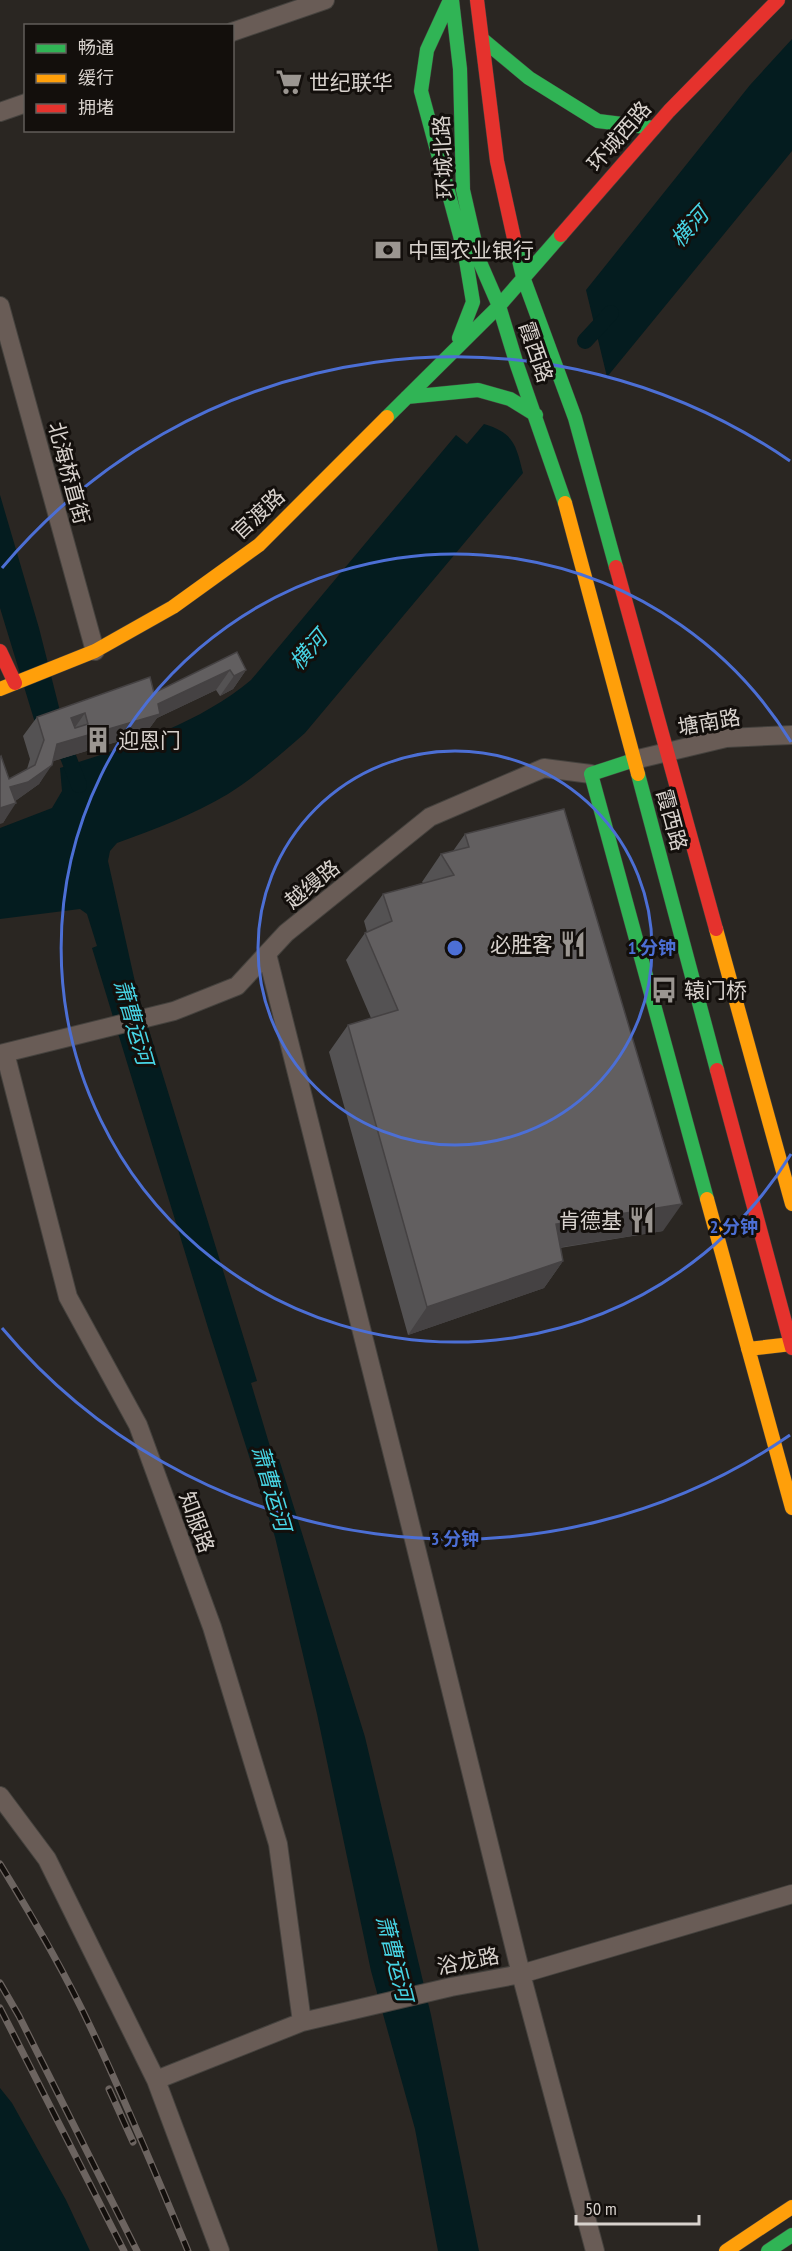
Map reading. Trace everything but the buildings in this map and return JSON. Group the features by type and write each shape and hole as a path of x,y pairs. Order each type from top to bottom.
{"main road":[{"name":"环城北路","path":"451,0 460,69 463,190 479,260 499,306"},
{"path":"451,0 427,50 421,91 465,254 473,303 455,349"},
{"path":"477,0 497,161 524,277"},
{"name":"环城西路","path":"499,306 654,128 778,0"},
{"path":"482,39 529,78 598,121 654,128"},
{"name":"霞西路","path":"524,277 574,418 792,1204"},
{"name":"官渡路","path":"0,689 95,651 173,607 259,544 499,306"},
{"name":"霞西路","path":"499,306 564,499 792,1345"},
{"path":"406,397 478,390 510,399 536,415"},
{"path":"0,651 15,683"},
{"path":"634,760 591,774 792,1508"},
{"path":"748,1349 792,1345"},
{"path":"726,2251 792,2207"},
{"path":"768,2251 792,2235"}],"street":[{"path":"234,31 325,0"},
{"path":"0,112 24,104"},
{"name":"北海桥直街","path":"0,306 95,651"},
{"name":"塘南路","path":"634,760 726,738 792,735"},
{"name":"越缦路","path":"2,1054 62,1037 174,1011 237,986 286,933 430,817 544,768 591,774"},
{"path":"267,954 521,1974 596,2251"},
{"name":"知服路","path":"2,1054 68,1298 138,1425 219,1650 278,1844 302,2022"},
{"path":"0,1796 47,1858 156,2080 220,2251"},
{"name":"浴龙路","path":"156,2080 302,2022 451,1987 521,1974 792,1894"}],"water":[{"path":"792,39 792,151 607,377 586,290 750,85"},
{"name":"萧曹运河","path":"484,424 502,432 512,441 523,473 305,733 258,773 215,802 160,827 117,843 110,851 108,861 137,991 257,1381 251,1383 274,1460 279,1459 365,1737 431,2015 479,2251 438,2251 415,2129 371,1971 317,1714 275,1537 209,1331 92,948 97,946 87,914 80,909 0,919 0,828 52,808 62,791 60,768 135,743 184,722 208,710 251,680 456,435 467,444"},
{"path":"0,495 39,628 62,719 36,726 0,608"},
{"path":"0,2088 12,2103 66,2200 90,2251 0,2251"}],"waterway":[{"name":"横河","path":"585,341 611,313"},
{"path":"60,736 79,785"}],"railway":[{"path":"0,1864 47,1943 89,2024 188,2251"},
{"path":"0,1983 19,2016 137,2251"},
{"path":"0,2008 124,2251"},
{"path":"109,2089 133,2142"}],"traffic: fast":[{"path":"450,0 427,50 421,91 465,254 473,302 459,338"},
{"path":"452,0 460,69 463,190 479,260 499,306 565,503"},
{"path":"482,39 529,78 598,121 654,128"},
{"path":"387,417 499,306 561,235"},
{"path":"515,243 523,277 575,418 616,567"},
{"path":"407,397 478,390 510,399 536,415"},
{"path":"634,760 591,774 707,1199"},
{"path":"638,774 717,1070"},
{"path":"768,2251 792,2235"}],"traffic: slow":[{"path":"0,689 95,651 173,607 259,545 387,417"},
{"path":"565,503 638,774"},
{"path":"716,929 792,1204"},
{"path":"707,1199 792,1508"},
{"path":"748,1349 792,1344"},
{"path":"726,2251 792,2207"}],"traffic: jam":[{"path":"477,0 497,161 515,243"},
{"path":"561,235 669,111 778,0"},
{"path":"616,567 716,929"},
{"path":"0,651 15,683"},
{"path":"717,1070 792,1348"}],"place":[{"name":"世纪联华","path":"289,82"},
{"name":"中国农业银行","path":"388,250"},
{"name":"迎恩门","path":"98,740"},
{"name":"必胜客","path":"573,944"},
{"name":"辕门桥","path":"664,990"},
{"name":"肯德基","path":"642,1220"}]}
